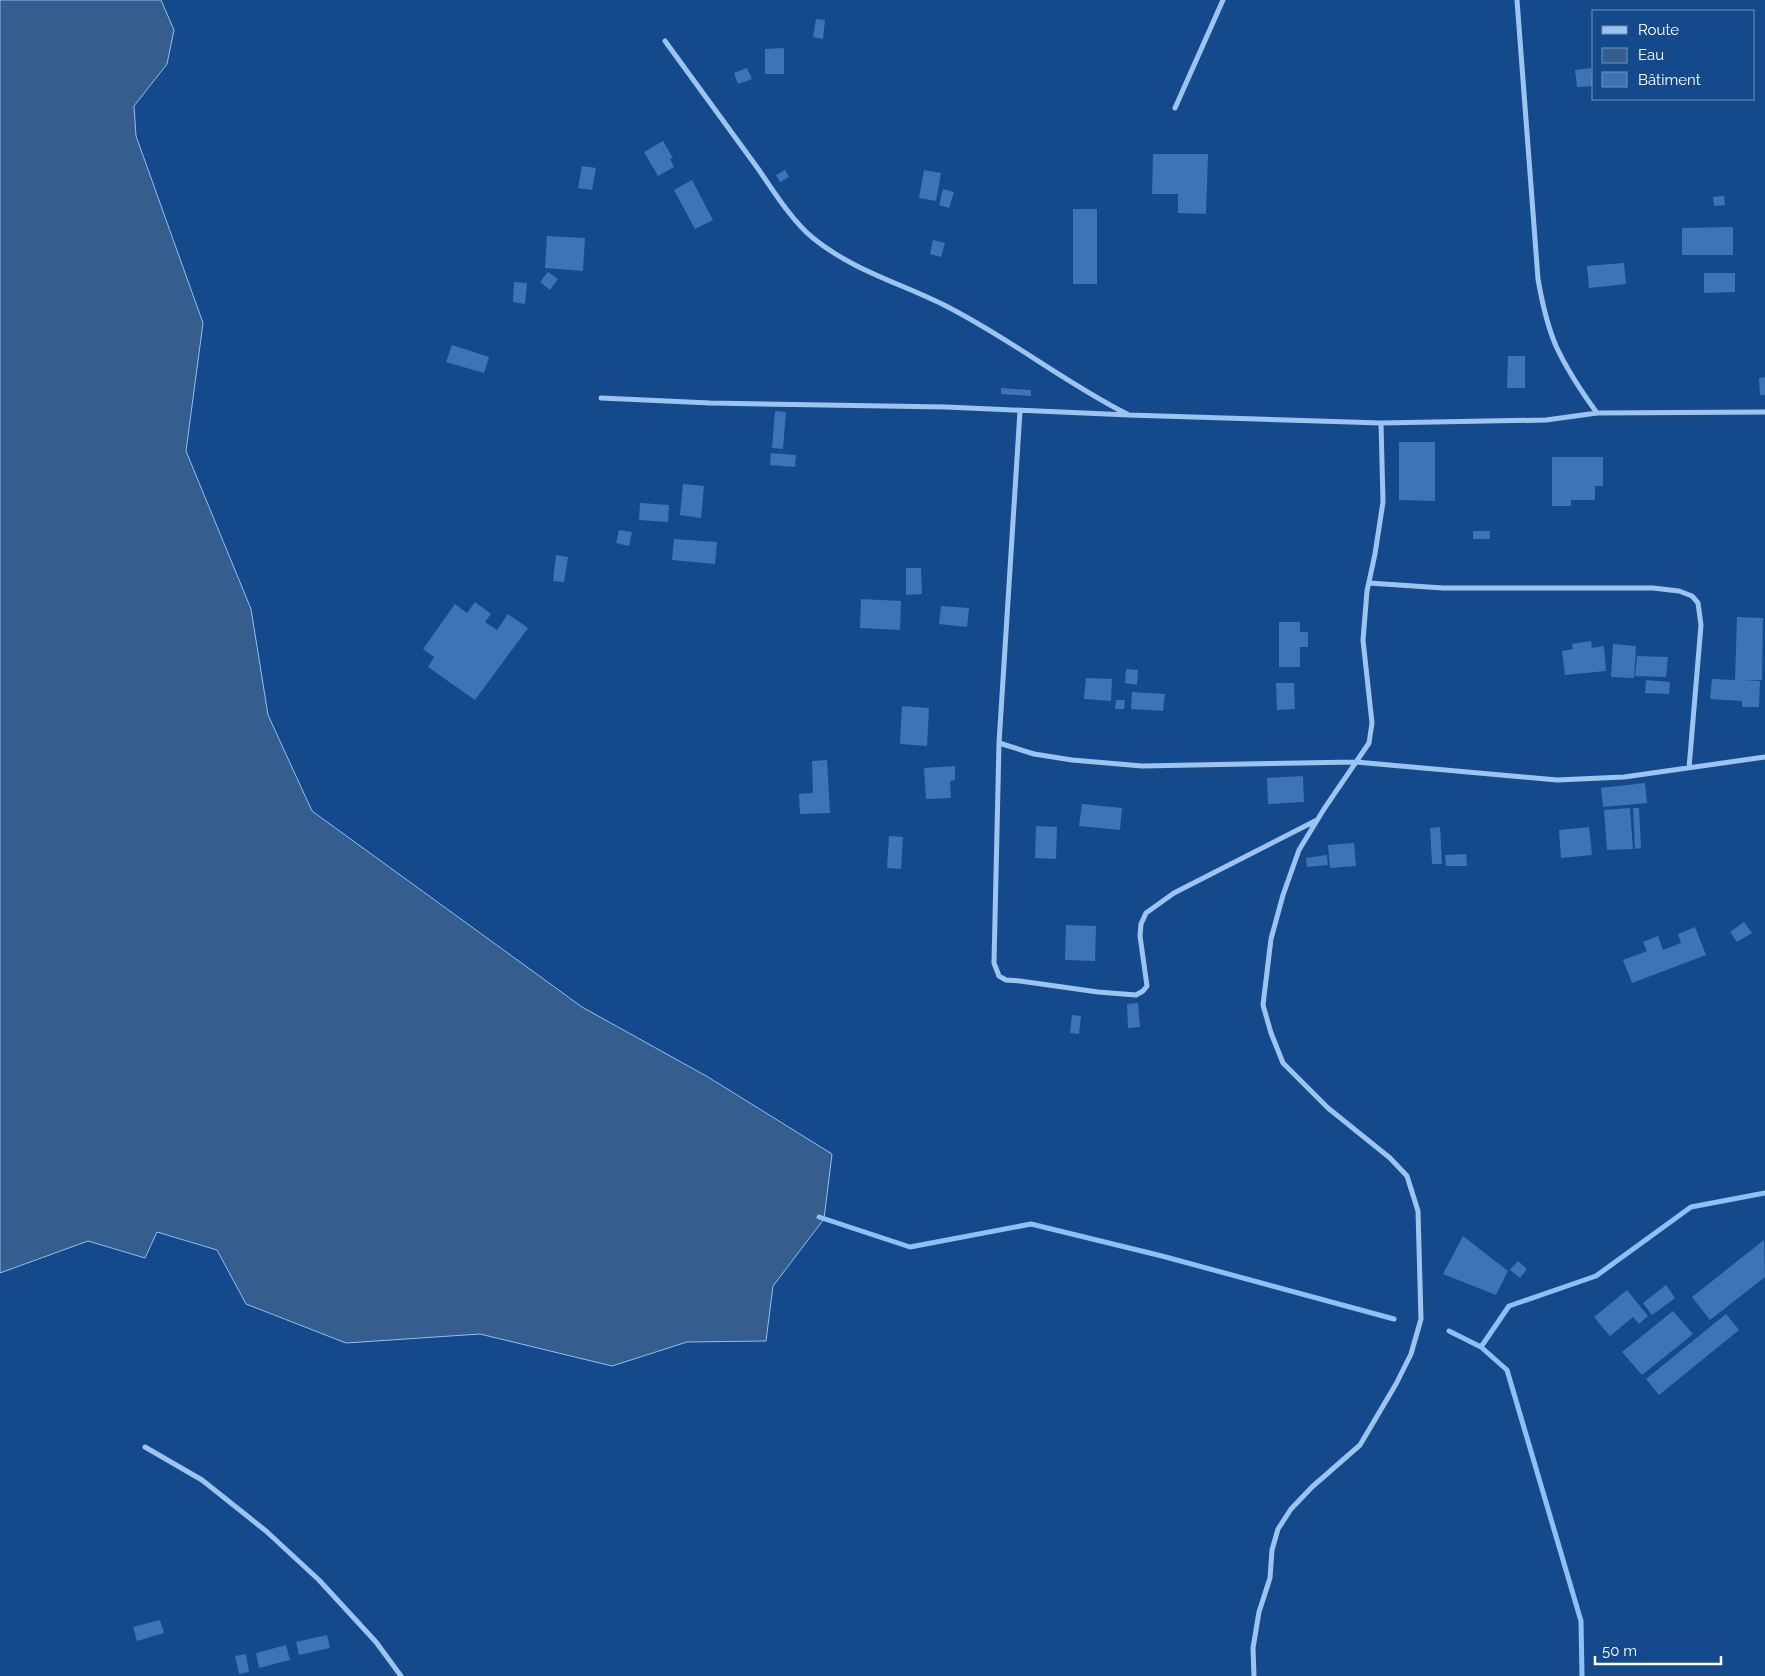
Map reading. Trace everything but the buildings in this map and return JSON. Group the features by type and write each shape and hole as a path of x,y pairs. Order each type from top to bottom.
{"street":[{"path":"1175,108 1223,0"},
{"path":"1517,0 1538,279 1545,315 1556,346 1575,383 1597,412"},
{"path":"665,41 787,209 812,238 842,258 871,273 945,305 1033,356 1097,398 1129,415"},
{"path":"601,398 738,404 946,407 1381,423 1546,420 1597,412 1765,412"},
{"path":"1020,411 998,743 994,963 999,976 1006,980 1098,992 1136,994 1143,991 1147,986 1140,936 1141,924 1146,913 1174,893 1318,819"},
{"path":"1254,1676 1253,1648 1259,1612 1270,1578 1272,1550 1278,1529 1291,1509 1307,1492 1360,1445 1396,1384 1411,1354 1421,1319 1418,1211 1408,1176 1390,1158 1328,1108 1283,1063 1271,1033 1264,1005 1271,939 1299,850 1369,743 1372,723 1363,640 1369,583 1383,502 1381,423"},
{"path":"1369,583 1443,588 1653,588 1679,591 1692,596 1698,603 1701,625 1689,768"},
{"path":"998,743 1034,754 1072,760 1142,766 1356,762 1557,780 1624,777 1765,757"},
{"path":"145,1447 202,1480 266,1531 319,1580 376,1642 401,1676"}],"water":[{"path":"0,0 161,0 174,30 167,64 134,106 136,136 203,323 186,451 251,609 268,715 312,811 582,1007 708,1077 832,1154 824,1219 773,1286 766,1341 687,1342 612,1366 480,1334 346,1343 246,1304 217,1250 157,1232 145,1258 88,1241 0,1273"}],"waterway":[{"path":"1481,1347 1509,1306 1596,1276 1691,1207 1765,1193"},
{"path":"819,1217 910,1247 1031,1224 1162,1256 1394,1319"},
{"path":"1449,1331 1481,1347 1507,1370 1581,1621 1582,1676"}]}
